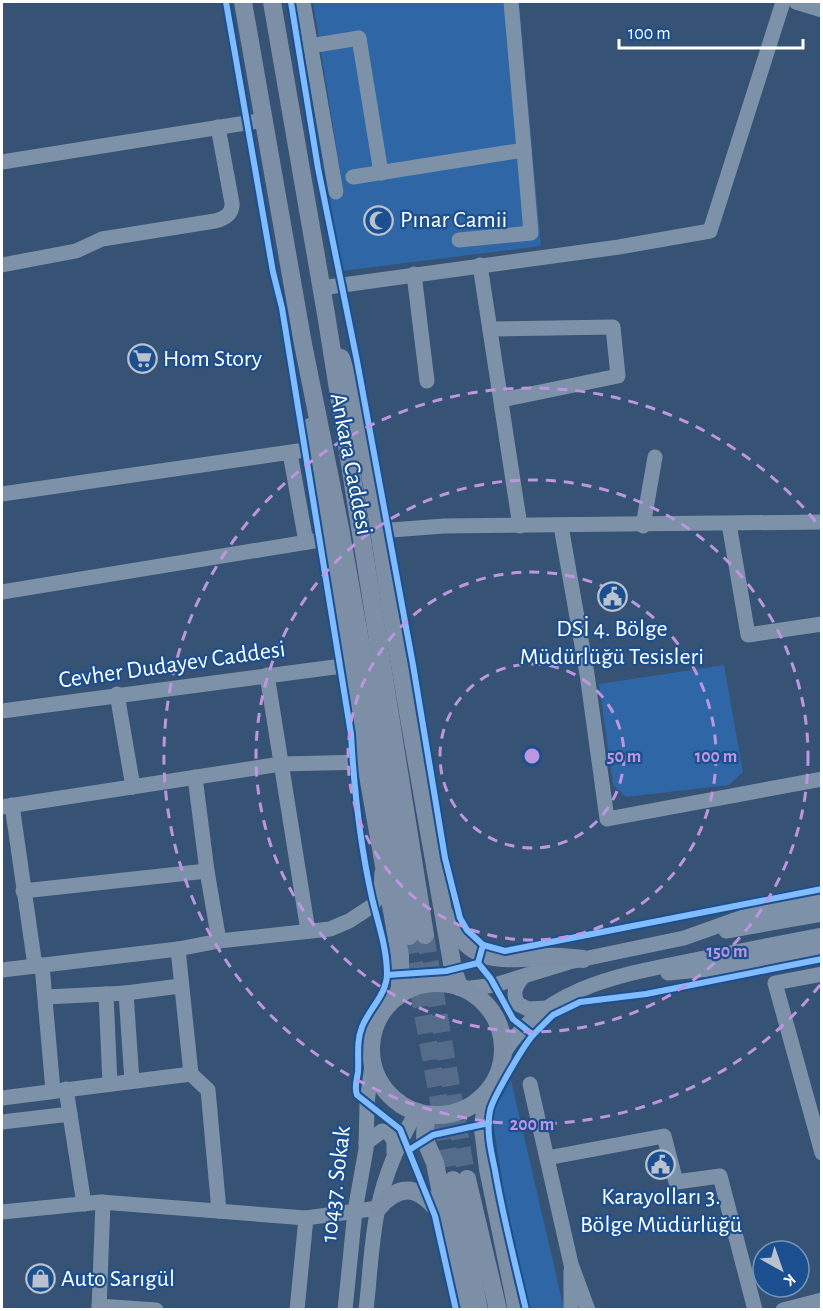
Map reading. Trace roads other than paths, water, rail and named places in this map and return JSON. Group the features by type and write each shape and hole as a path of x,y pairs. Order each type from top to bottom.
{"main road":[{"name":"Ankara Caddesi","path":"243,2 303,344 340,528 382,764 417,936 326,314 272,2"},
{"path":"326,314 352,390 368,464 453,969 461,988"},
{"path":"303,344 312,449 326,539 400,956 400,987 397,997"},
{"path":"441,900 458,935 480,955 499,959 548,957 583,959"},
{"path":"431,983 461,988 483,1002 495,1017 502,1035 503,1054 496,1079 487,1093 472,1105 455,1113 435,1116 421,1114 399,1104 384,1091 372,1065 371,1043 376,1022 382,1012 397,997 413,988 431,983"},
{"path":"487,1093 483,1130 488,1169 517,1310"},
{"path":"421,1114 425,1140 435,1163 448,1222 464,1310"},
{"path":"479,1310 460,1179 498,1310"},
{"path":"378,1208 395,1193 412,1190 428,1199 448,1222"}],"street":[{"path":"303,2 336,192"},
{"path":"459,240 531,233 511,2"},
{"path":"321,288 619,248 710,231 783,2"},
{"path":"796,2 822,10"},
{"path":"310,46 359,38 381,172"},
{"path":"2,162 264,120"},
{"path":"2,265 76,251 102,239 214,221 227,216 232,210 232,203 218,127"},
{"path":"353,177 524,150"},
{"path":"480,265 520,526"},
{"path":"414,274 427,381"},
{"path":"490,329 613,327 618,376 501,400"},
{"path":"2,494 312,449"},
{"path":"290,453 306,542"},
{"path":"643,526 655,457"},
{"path":"378,531 444,526 643,526 822,522"},
{"path":"729,524 748,635 822,624"},
{"path":"561,526 587,674 606,819 822,779"},
{"path":"2,592 326,539"},
{"name":"Cevher Dudayev Caddesi","path":"2,711 350,665"},
{"path":"267,675 308,931"},
{"path":"117,694 134,787"},
{"path":"84,1204 70,1114 60,1090 46,997 23,891 9,840 7,806 280,764 367,762"},
{"path":"195,777 219,941"},
{"path":"2,970 178,949 219,941 330,929 349,921 372,906 381,891 384,858"},
{"path":"23,891 207,870"},
{"path":"684,938 743,917 822,899"},
{"path":"461,988 487,987 583,959 684,938 822,914"},
{"path":"503,1054 524,1027 547,1008 586,987 632,973 822,935"},
{"path":"178,949 180,986 191,1074 208,1090 219,1211"},
{"path":"632,973 693,972 822,949"},
{"path":"822,974 775,983 822,1153"},
{"path":"522,977 514,994 518,1004 528,1009 547,1008"},
{"path":"46,997 126,993 180,986"},
{"path":"126,993 132,1081"},
{"path":"106,994 110,1084"},
{"name":"10437. Sokak","path":"345,1310 355,1211 366,1143 367,1102 372,1065"},
{"path":"2,1098 191,1074"},
{"path":"530,1084 571,1264 588,1310"},
{"path":"2,1122 70,1114"},
{"name":"10437. Sokak","path":"366,1310 378,1208 400,1140 421,1114"},
{"path":"366,1143 382,1131 389,1133 394,1141 394,1156"},
{"path":"547,1158 664,1136 676,1182 720,1176 755,1310"},
{"path":"103,1202 99,1307 156,1310"},
{"path":"2,1212 103,1202 306,1218 378,1208"},
{"path":"297,1310 306,1218"},
{"path":"571,1264 571,1310"},
{"path":"783,1310 822,1300"}],"tunnel":[{"path":"425,935 467,1179"},
{"path":"409,936 453,1180"}],"place":[{"name":"Pınar Camii","path":"379,220"},
{"name":"Hom Story","path":"142,359"},
{"name":"DSİ 4. Bölge Müdürlüğü Tesisleri","path":"612,596"},
{"name":"Karayolları 3. Bölge Müdürlüğü","path":"661,1164"},
{"name":"Auto Sarıgül","path":"40,1279"}]}
